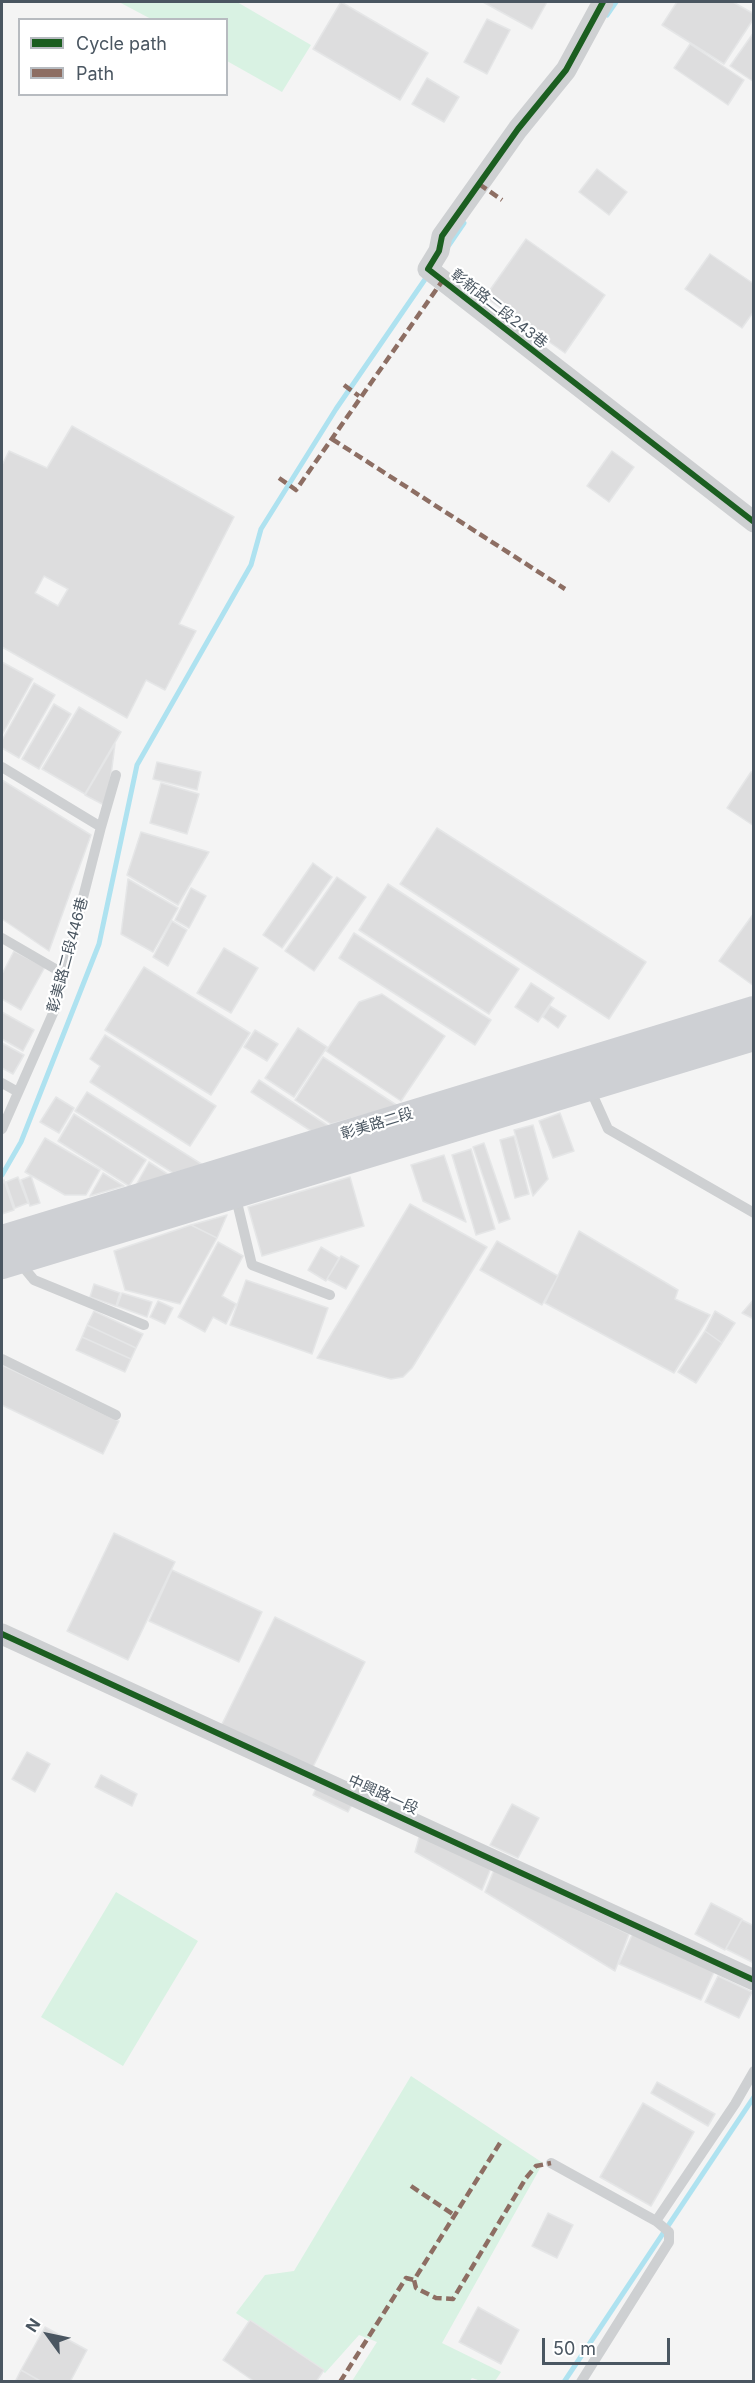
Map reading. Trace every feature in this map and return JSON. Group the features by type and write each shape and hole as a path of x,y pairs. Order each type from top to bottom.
{"main road":[{"name":"彰美路二段","path":"7,1255 235,1194 431,1121 753,1010"},
{"name":"彰美路二段","path":"7,1255 431,1121 589,1087 753,1037"}],"street":[{"name":"彰新路二段243巷","path":"603,2 566,70 518,129 442,236 435,274 753,522"},
{"name":"中興路一段","path":"2,1634 753,1980"}],"lane":[{"path":"2,767 101,827"},
{"name":"彰美路二段446巷","path":"2,1129 54,1011 116,774"},
{"path":"2,938 64,974"},
{"path":"2,1083 18,1092"},
{"path":"589,1087 608,1130 753,1214"},
{"path":"235,1194 252,1264 330,1295"},
{"path":"7,1255 34,1280 144,1325"},
{"path":"2,1359 116,1415"},
{"path":"656,2221 735,2104 753,2071"},
{"path":"551,2163 656,2221 669,2232 669,2242 581,2382"}],"green space":[{"path":"119,2 237,2 311,45 282,92 228,62 228,18 149,18"},
{"path":"116,1892 198,1941 123,2066 41,2017"},
{"path":"411,2076 543,2163 442,2343 501,2372 495,2381 481,2381 472,2378 469,2382 352,2381 377,2342 359,2335 325,2373 236,2313 265,2275 294,2271"}],"building":[{"path":"341,2 428,53 400,100 313,49"},
{"path":"483,2 547,2 532,29"},
{"path":"677,2 733,2 754,14 754,18 724,64 662,25"},
{"path":"487,19 510,30 487,74 464,62"},
{"path":"754,32 754,82 730,66"},
{"path":"690,44 744,80 728,105 674,68"},
{"path":"427,78 459,97 444,122 412,104"},
{"path":"597,169 627,192 609,215 579,192"},
{"path":"526,239 605,295 565,353 485,297"},
{"path":"710,254 754,284 754,311 742,328 685,289"},
{"path":"72,426 234,517 179,624 196,631 165,690 146,680 127,718 2,647 2,465 9,451 47,468","holes":["44,576 68,589 58,606 35,593"]},
{"path":"612,451 634,467 609,502 587,486"},
{"path":"2,662 33,679 2,735"},
{"path":"34,683 55,695 19,758 2,748 2,740"},
{"path":"54,704 71,714 39,769 22,759"},
{"path":"79,707 121,732 85,794 42,769"},
{"path":"115,744 108,799 104,805 85,795"},
{"path":"157,762 201,772 197,790 153,779"},
{"path":"751,772 754,773 754,826 727,808"},
{"path":"2,780 91,835 49,951 2,919"},
{"path":"161,783 199,794 187,834 150,823"},
{"path":"437,828 646,962 609,1019 400,884"},
{"path":"141,832 209,852 178,905 127,875"},
{"path":"313,863 332,877 282,948 263,935"},
{"path":"337,877 366,897 314,971 285,951"},
{"path":"128,879 178,908 153,952 121,934"},
{"path":"388,884 519,969 489,1014 359,930"},
{"path":"191,888 206,896 189,928 175,920"},
{"path":"754,913 754,986 719,961"},
{"path":"172,921 187,930 168,966 153,957"},
{"path":"354,933 491,1020 475,1045 339,958"},
{"path":"224,948 258,968 231,1013 197,993"},
{"path":"14,951 45,967 21,1010 2,999 2,974"},
{"path":"144,967 250,1033 211,1095 105,1030"},
{"path":"531,983 554,998 538,1022 515,1007"},
{"path":"382,994 445,1036 401,1101 326,1051 359,1002"},
{"path":"550,1006 566,1016 558,1028 543,1017"},
{"path":"2,1012 34,1030 23,1051 2,1039"},
{"path":"298,1028 327,1047 294,1097 265,1078"},
{"path":"255,1030 278,1044 267,1061 244,1047"},
{"path":"105,1035 216,1106 190,1146 90,1082 100,1066 90,1059"},
{"path":"2,1043 24,1055 13,1074 2,1068"},
{"path":"323,1057 398,1106 331,1124 295,1100"},
{"path":"259,1080 330,1127 311,1131 251,1092"},
{"path":"87,1092 203,1165 173,1173 75,1111"},
{"path":"56,1097 74,1108 59,1133 40,1122"},
{"path":"560,1113 574,1151 553,1158 539,1121"},
{"path":"74,1114 146,1160 129,1186 58,1141"},
{"path":"533,1125 548,1179 533,1196 514,1130"},
{"path":"514,1136 529,1194 515,1198 500,1140"},
{"path":"45,1138 100,1170 86,1195 65,1195 25,1172"},
{"path":"484,1143 510,1219 499,1223 473,1147"},
{"path":"471,1149 495,1229 476,1235 452,1155"},
{"path":"444,1155 466,1222 423,1201 411,1165"},
{"path":"149,1162 169,1175 136,1185"},
{"path":"103,1173 124,1186 90,1196"},
{"path":"31,1176 40,1203 30,1206 21,1180"},
{"path":"18,1177 28,1203 15,1208 6,1182"},
{"path":"350,1177 364,1226 262,1256 248,1207"},
{"path":"4,1180 14,1210 2,1214 2,1185"},
{"path":"410,1204 487,1247 412,1368 403,1377 391,1379 317,1358"},
{"path":"227,1215 217,1238 191,1225"},
{"path":"191,1225 217,1238 180,1304 125,1290 114,1251"},
{"path":"579,1231 678,1290 675,1299 710,1315 674,1373 545,1303"},
{"path":"497,1241 558,1276 542,1305 480,1270"},
{"path":"218,1242 243,1256 222,1296 236,1304 226,1324 213,1317 205,1332 178,1317"},
{"path":"321,1247 339,1258 326,1281 308,1270"},
{"path":"341,1256 359,1266 346,1289 327,1279"},
{"path":"246,1280 328,1308 312,1354 230,1325"},
{"path":"94,1284 120,1293 116,1306 90,1297"},
{"path":"122,1293 152,1302 147,1317 117,1306"},
{"path":"754,1299 754,1319 742,1313"},
{"path":"158,1301 173,1308 165,1324 150,1317"},
{"path":"94,1311 143,1334 136,1348 87,1325"},
{"path":"715,1311 735,1323 722,1343 705,1331"},
{"path":"87,1325 136,1348 131,1359 82,1337"},
{"path":"705,1331 722,1343 696,1383 678,1372"},
{"path":"82,1337 131,1359 125,1372 76,1350"},
{"path":"2,1365 119,1421 103,1454 2,1405"},
{"path":"114,1533 175,1562 128,1660 67,1631"},
{"path":"172,1570 262,1612 239,1662 149,1621"},
{"path":"275,1617 365,1662 311,1771 221,1726"},
{"path":"27,1752 50,1764 35,1792 12,1779"},
{"path":"101,1775 137,1794 132,1806 95,1787"},
{"path":"317,1786 353,1803 348,1812 313,1795"},
{"path":"512,1804 539,1818 518,1858 490,1845"},
{"path":"420,1834 491,1868 482,1890 415,1852"},
{"path":"494,1870 629,1934 615,1971 485,1892"},
{"path":"711,1903 742,1919 725,1950 695,1934"},
{"path":"742,1920 754,1926 754,1963 726,1949"},
{"path":"633,1933 715,1970 701,2000 619,1964"},
{"path":"718,1976 752,1992 739,2018 705,2002"},
{"path":"657,2082 715,2114 708,2126 651,2093"},
{"path":"643,2103 694,2132 651,2206 600,2177"},
{"path":"548,2213 573,2225 557,2258 532,2246"},
{"path":"478,2307 519,2330 501,2364 459,2342"},
{"path":"250,2320 324,2370 316,2382 255,2382 223,2360"},
{"path":"45,2327 87,2350 70,2382 42,2382 21,2370"},
{"path":"21,2370 42,2382 15,2382"}],"waterway":[{"path":"607,15 616,2"},
{"path":"449,245 464,223"},
{"path":"2,1175 21,1142 99,944 137,765 251,565 261,529 336,409 428,275"},
{"path":"564,2382 754,2097"}],"marked path":[{"path":"479,184 502,200"},
{"path":"279,478 296,490 443,280"},
{"path":"344,385 359,396"},
{"path":"332,439 565,589"},
{"path":"500,2143 414,2280 416,2288 436,2298 453,2299 526,2178 536,2166 551,2163"},
{"path":"411,2186 454,2215"},
{"path":"340,2382 406,2278 414,2280"}],"cycle path":[{"path":"603,2 566,70 518,129 442,236 439,251 428,269 754,522"},
{"path":"2,1634 754,1980"}]}
